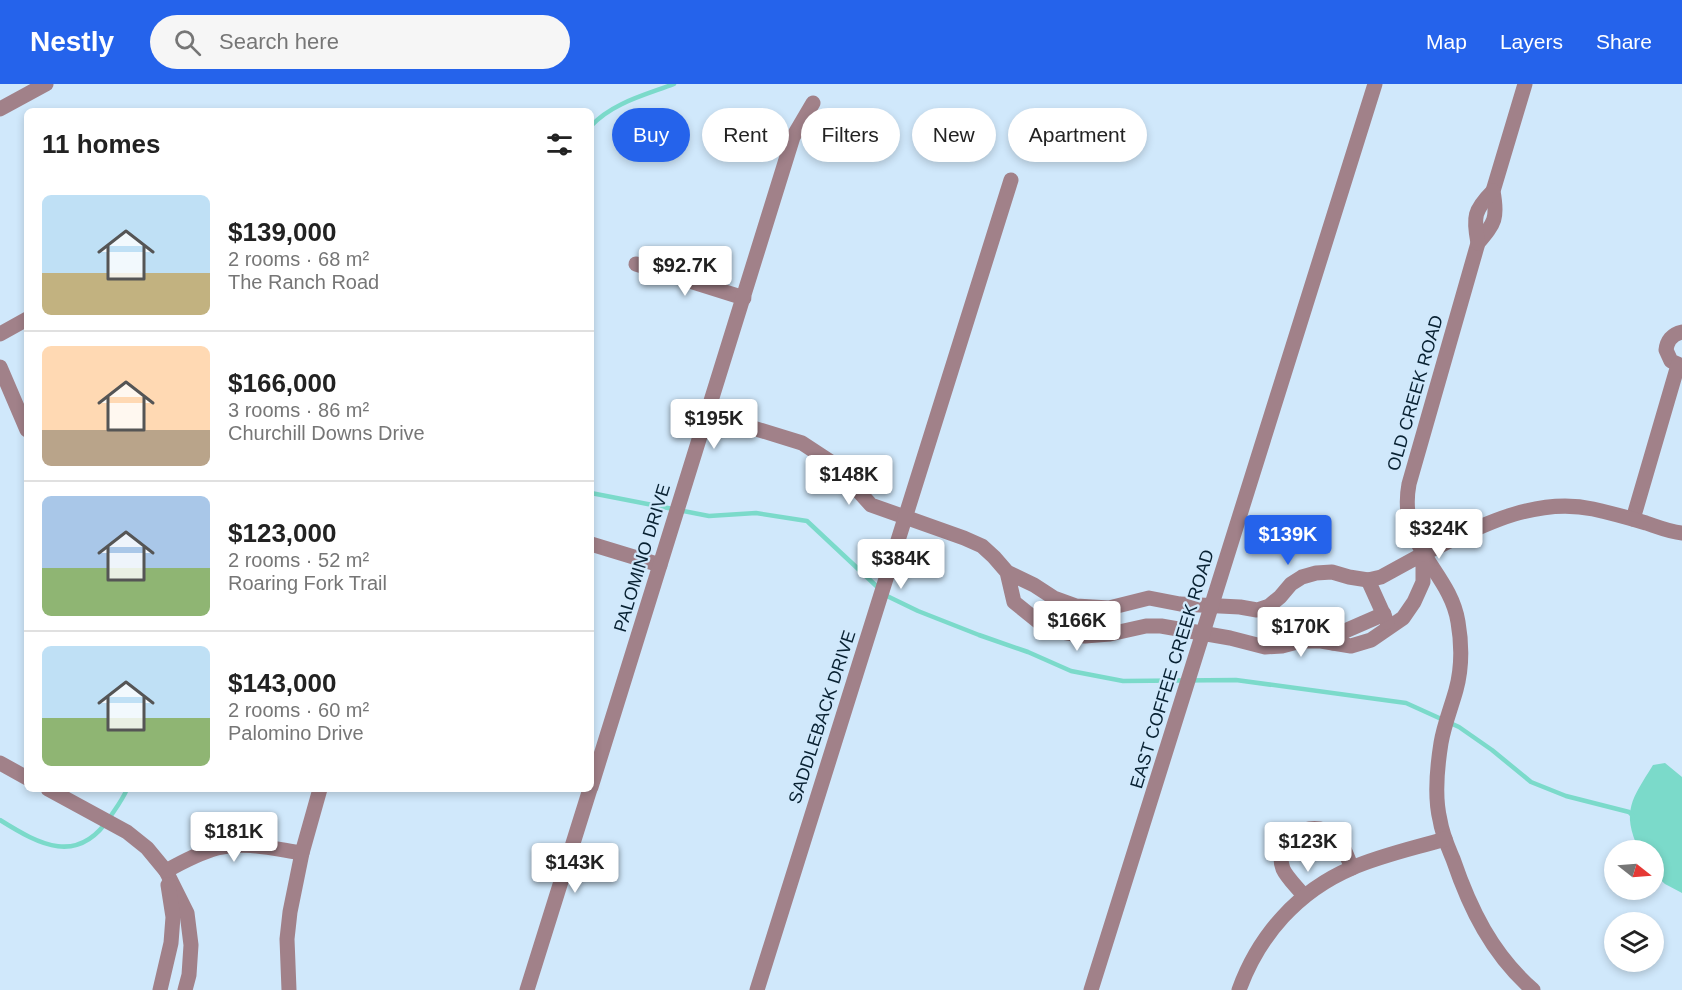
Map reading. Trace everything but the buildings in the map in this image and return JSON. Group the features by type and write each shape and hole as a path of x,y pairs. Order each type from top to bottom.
{"street":[{"path":"0,109 46,84"},
{"name":"EAST COFFEE CREEK ROAD","path":"1091,990 1374,84"},
{"name":"OLD CREEK ROAD","path":"1423,555 1409,521 1406,501 1409,484 1478,243 1475,226 1476,213 1481,203 1493,191 1525,84"},
{"name":"PALOMINO DRIVE","path":"594,778 793,137 813,103"},
{"name":"SADDLEBACK DRIVE","path":"757,990 1011,180"},
{"path":"636,264 744,298"},
{"path":"0,334 24,321"},
{"path":"1633,519 1680,365 1668,356 1667,344 1674,335 1682,332"},
{"path":"0,367 24,423"},
{"path":"708,414 802,442 834,464 871,505 982,546 1007,572 1054,598 1076,606 1109,608 1149,598 1180,604 1257,610 1269,606 1291,584 1302,577 1332,572 1368,580 1381,578 1423,555 1504,517 1531,509 1575,505 1633,519 1680,534"},
{"path":"594,545 660,565"},
{"path":"1007,572 1014,602 1041,623 1062,632 1085,636 1110,634 1146,626 1161,626 1265,647 1282,646 1300,641 1351,646 1371,640 1387,621 1403,618 1423,582 1423,555"},
{"path":"1423,555 1457,612 1461,646 1461,668 1438,762 1438,806 1445,839 1472,909 1523,987"},
{"path":"1368,580 1387,621"},
{"path":"0,763 24,776"},
{"path":"54,792 127,832 147,848 165,871 187,914 191,945 189,975 185,990"},
{"path":"289,990 287,939 302,853 319,792"},
{"name":"PALOMINO DRIVE","path":"527,990 590,792"},
{"path":"1304,896 1284,870 1282,858 1285,845 1301,830 1322,829 1333,835 1341,843 1352,868"},
{"path":"1239,990 1262,943 1304,896 1352,868 1445,839"},
{"path":"165,871 196,855 218,848 258,846 302,853"},
{"path":"160,990 171,944 173,917 165,871"}],"shaded area":[{"path":"1665,763 1682,777 1682,893 1664,883 1664,840 1635,840 1631,825 1631,806 1639,787 1653,765"}],"waterway":[{"path":"594,123 619,106 674,84"},
{"path":"594,494 709,516 756,513 807,521 887,596 918,611 1028,652 1071,671 1123,681 1236,680 1406,703 1459,727 1531,782 1566,796 1629,812 1633,816"},
{"path":"0,820 44,843 72,846 85,842 98,832 126,792"}]}
